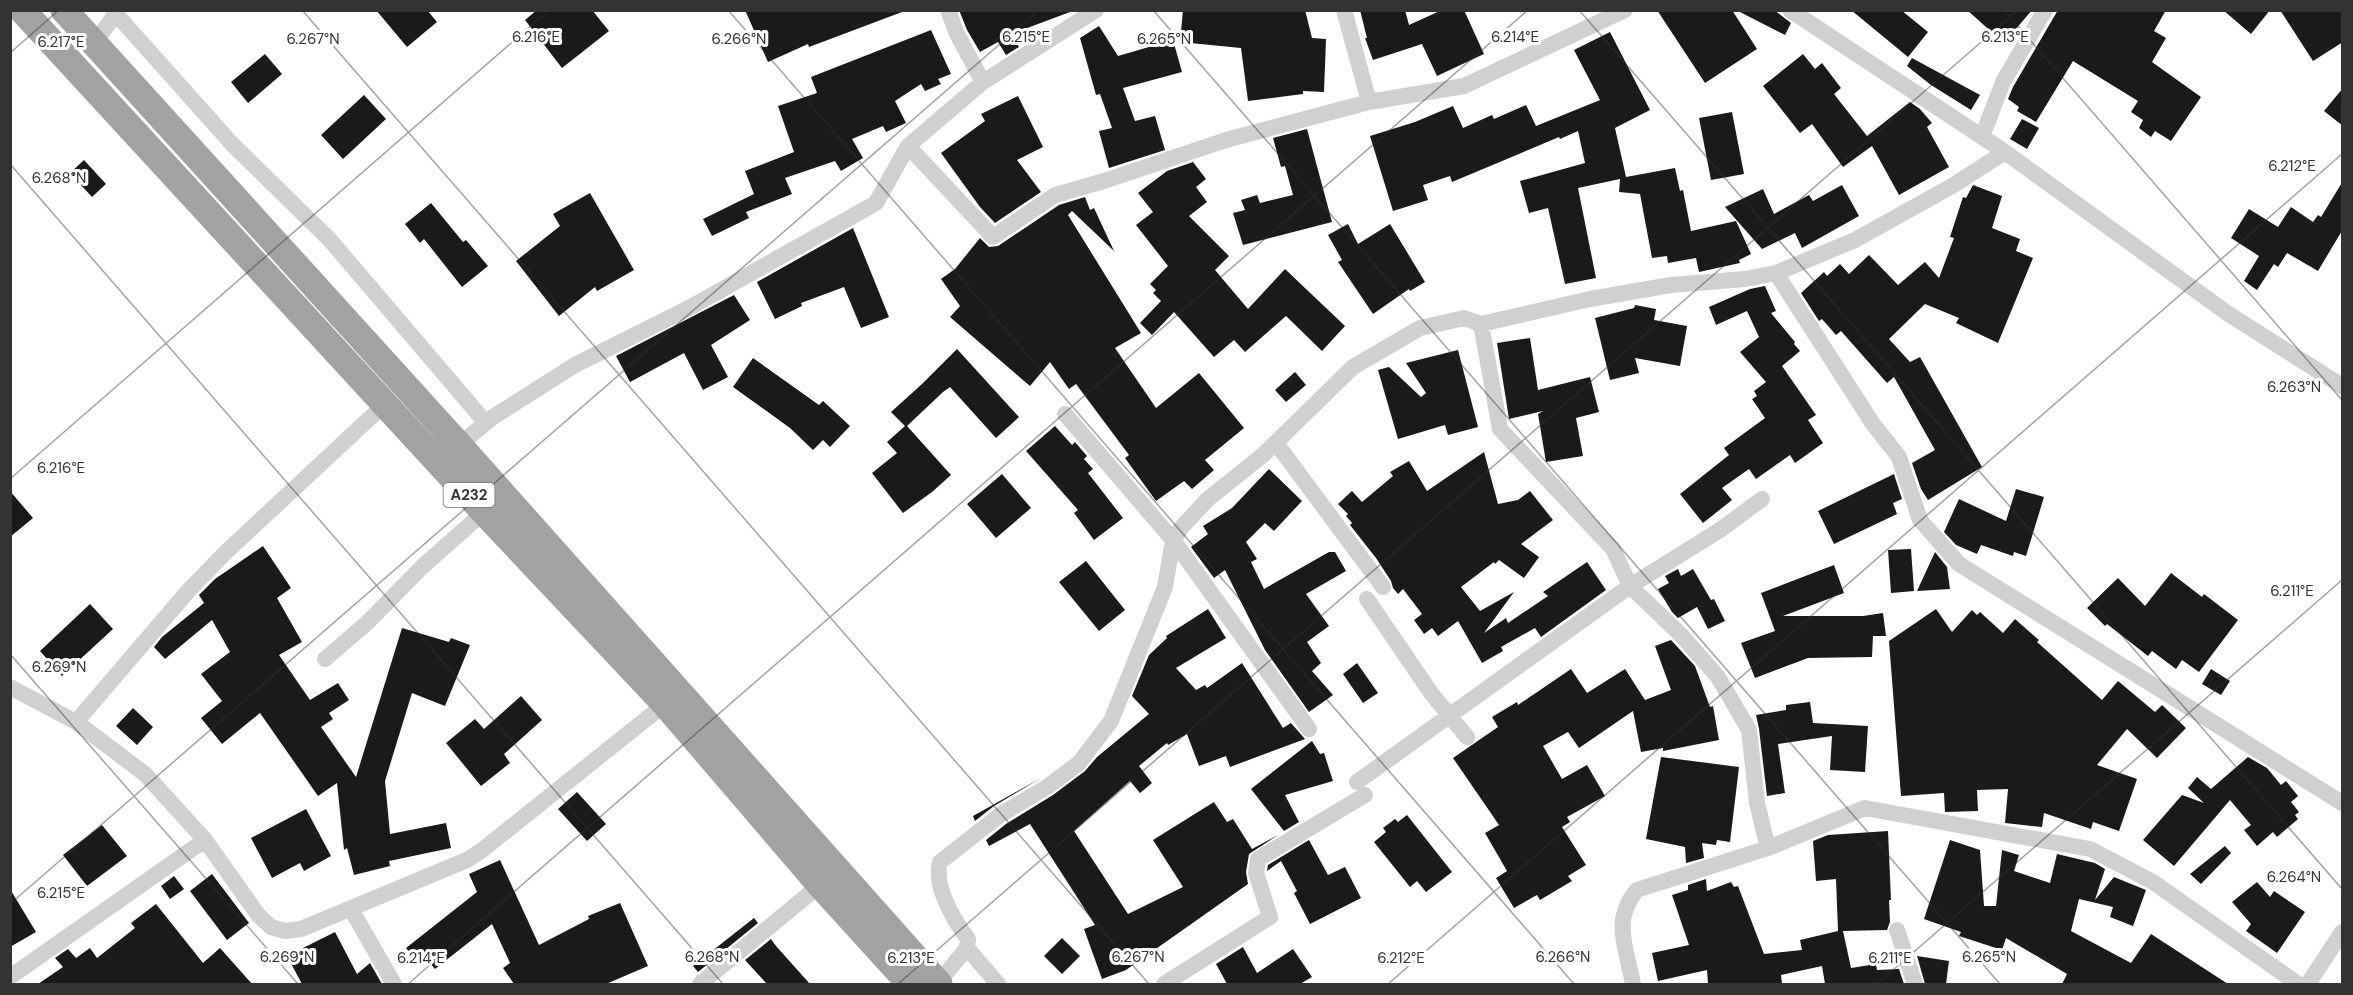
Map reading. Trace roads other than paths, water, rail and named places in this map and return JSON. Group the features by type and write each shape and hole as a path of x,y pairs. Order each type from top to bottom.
{"highway":[{"name":"A232","path":"22,10 484,512 665,704 820,885 910,984"},
{"name":"A232","path":"64,10 459,445 939,984"}],"street":[{"path":"948,10 957,34 983,82"},
{"path":"459,445 486,423 575,364 689,308 876,203 908,146 983,82 1096,10"},
{"path":"1344,10 1369,102"},
{"path":"908,146 993,237 1055,195 1226,140 1369,102 1464,86 1625,10"},
{"path":"1790,10 2005,152 2228,313 2343,386"},
{"path":"1982,137 2003,82 2045,10"},
{"path":"95,43 117,12 233,145 330,240 486,423"},
{"path":"939,984 967,948 968,939 956,923 939,882 937,872 940,862 1000,815 1047,787 1079,763 1111,721 1165,587 1173,540 1181,528 1208,500 1276,442 1353,367 1420,328 1464,318 1481,324 1590,299 1671,285 1745,279 1776,273 1855,240 1952,186 2005,152"},
{"path":"1776,273 1873,424 1899,457 1920,520 1959,564 2343,803"},
{"path":"1481,324 1500,429 1613,549 1630,586 1682,636 1718,677 1749,730 1757,803 1768,848"},
{"path":"76,722 189,590 226,552 385,404"},
{"path":"1065,414 1173,540 1310,729"},
{"path":"1276,442 1383,587"},
{"path":"1164,984 1270,918 1256,873 1258,859 1361,788 1449,716 1630,586 1720,530 1762,498"},
{"path":"325,659 367,623 422,567 484,512"},
{"path":"1367,599 1449,716 1467,737"},
{"path":"10,687 76,722 145,774 205,840 259,916 271,927 285,931 301,929 351,909 457,865 481,851 665,704"},
{"path":"1633,984 1622,930 1626,903 1637,891 1768,848 1865,808 2090,849 2152,882 2298,984"},
{"path":"10,977 205,840"},
{"path":"700,984 820,885"},
{"path":"351,909 394,984"},
{"path":"1897,930 1915,984"},
{"path":"2308,984 2343,932"},
{"path":"967,948 998,984"}]}
